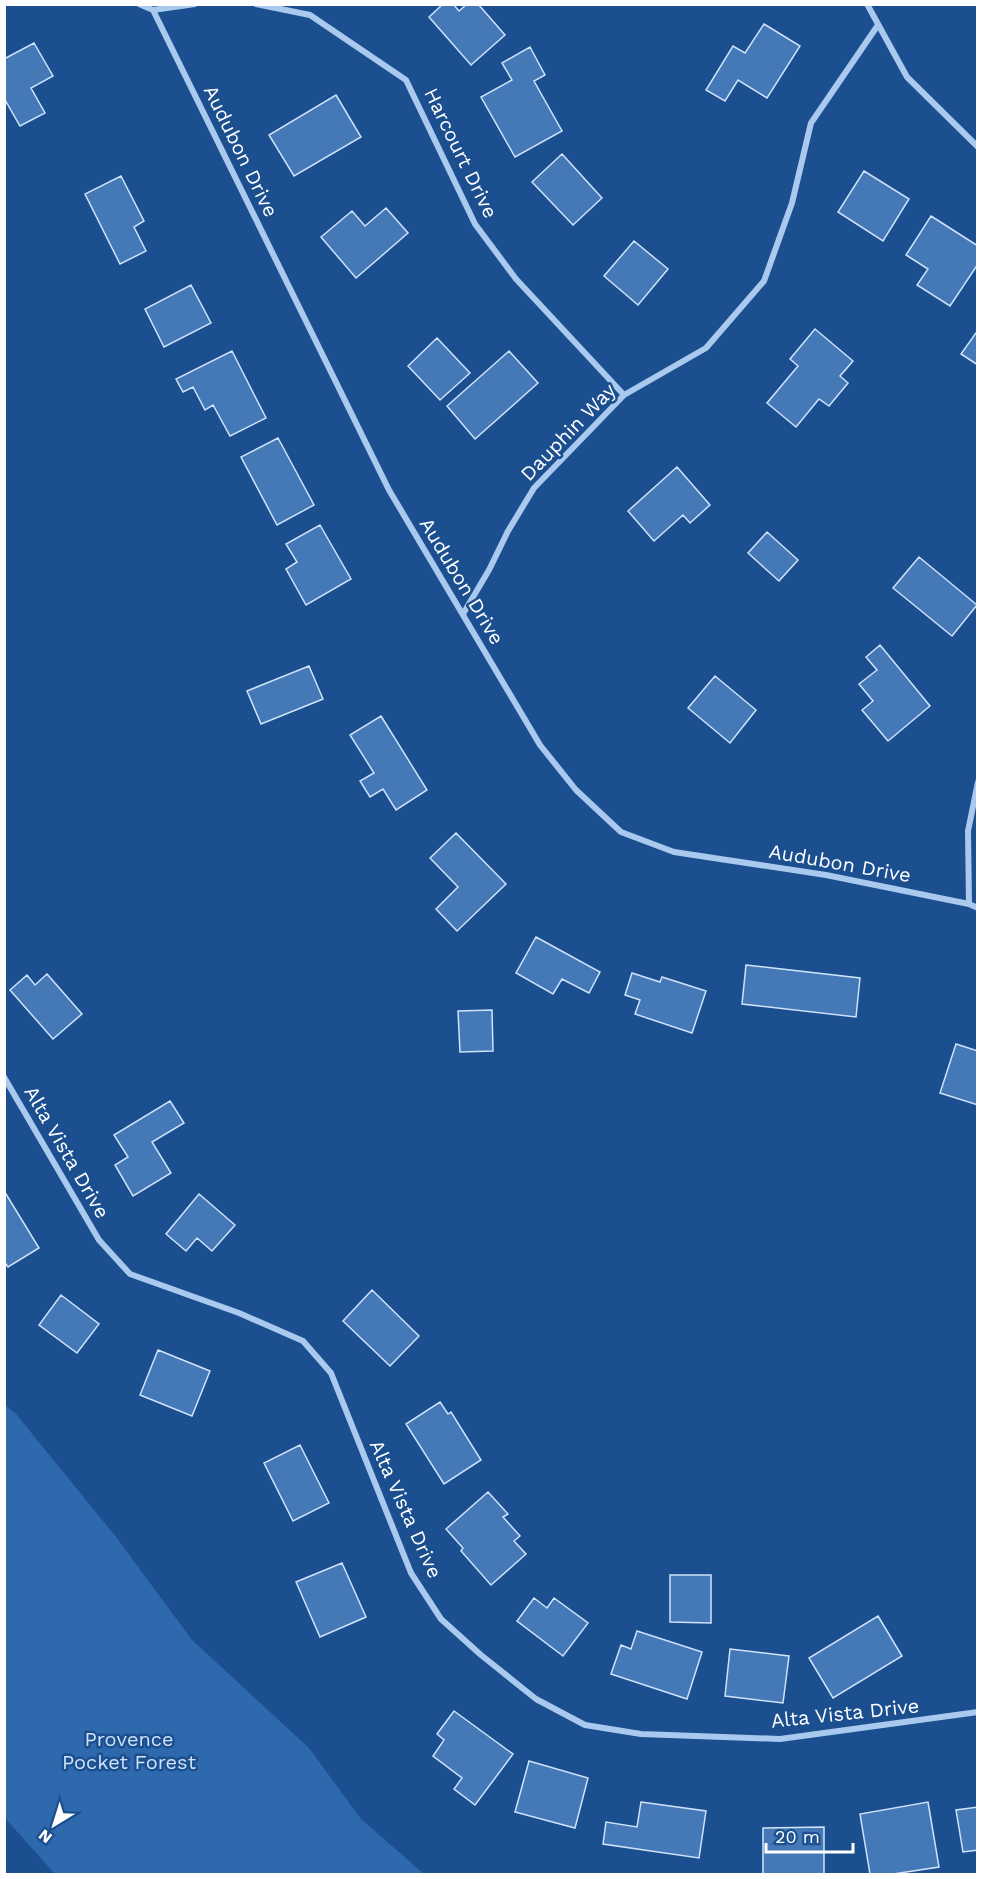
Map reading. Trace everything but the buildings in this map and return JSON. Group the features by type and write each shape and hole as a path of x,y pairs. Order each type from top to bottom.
{"street":[{"path":"139,4 153,10 195,4"},
{"name":"Harcourt Drive","path":"256,4 310,15 406,80 475,224 516,279 624,395"},
{"path":"867,4 907,77 978,147"},
{"name":"Audubon Drive","path":"153,10 389,490 540,745 576,790 621,832 674,852 826,875 969,904 978,908"},
{"name":"Dauphin Way","path":"463,614 534,488 624,395 706,348 764,281 792,203 811,123 878,25"},
{"path":"969,904 968,831 978,782"},
{"name":"Alta Vista Drive","path":"4,1077 99,1240 130,1274 239,1313 303,1341 331,1373 411,1572 441,1619 536,1699 585,1725 607,1729 641,1734 780,1740 978,1712"}],"green space":[{"name":"Provence Pocket Forest","path":"5,1405 16,1414 116,1537 192,1640 309,1748 361,1819 424,1874 55,1874 5,1818"}]}
